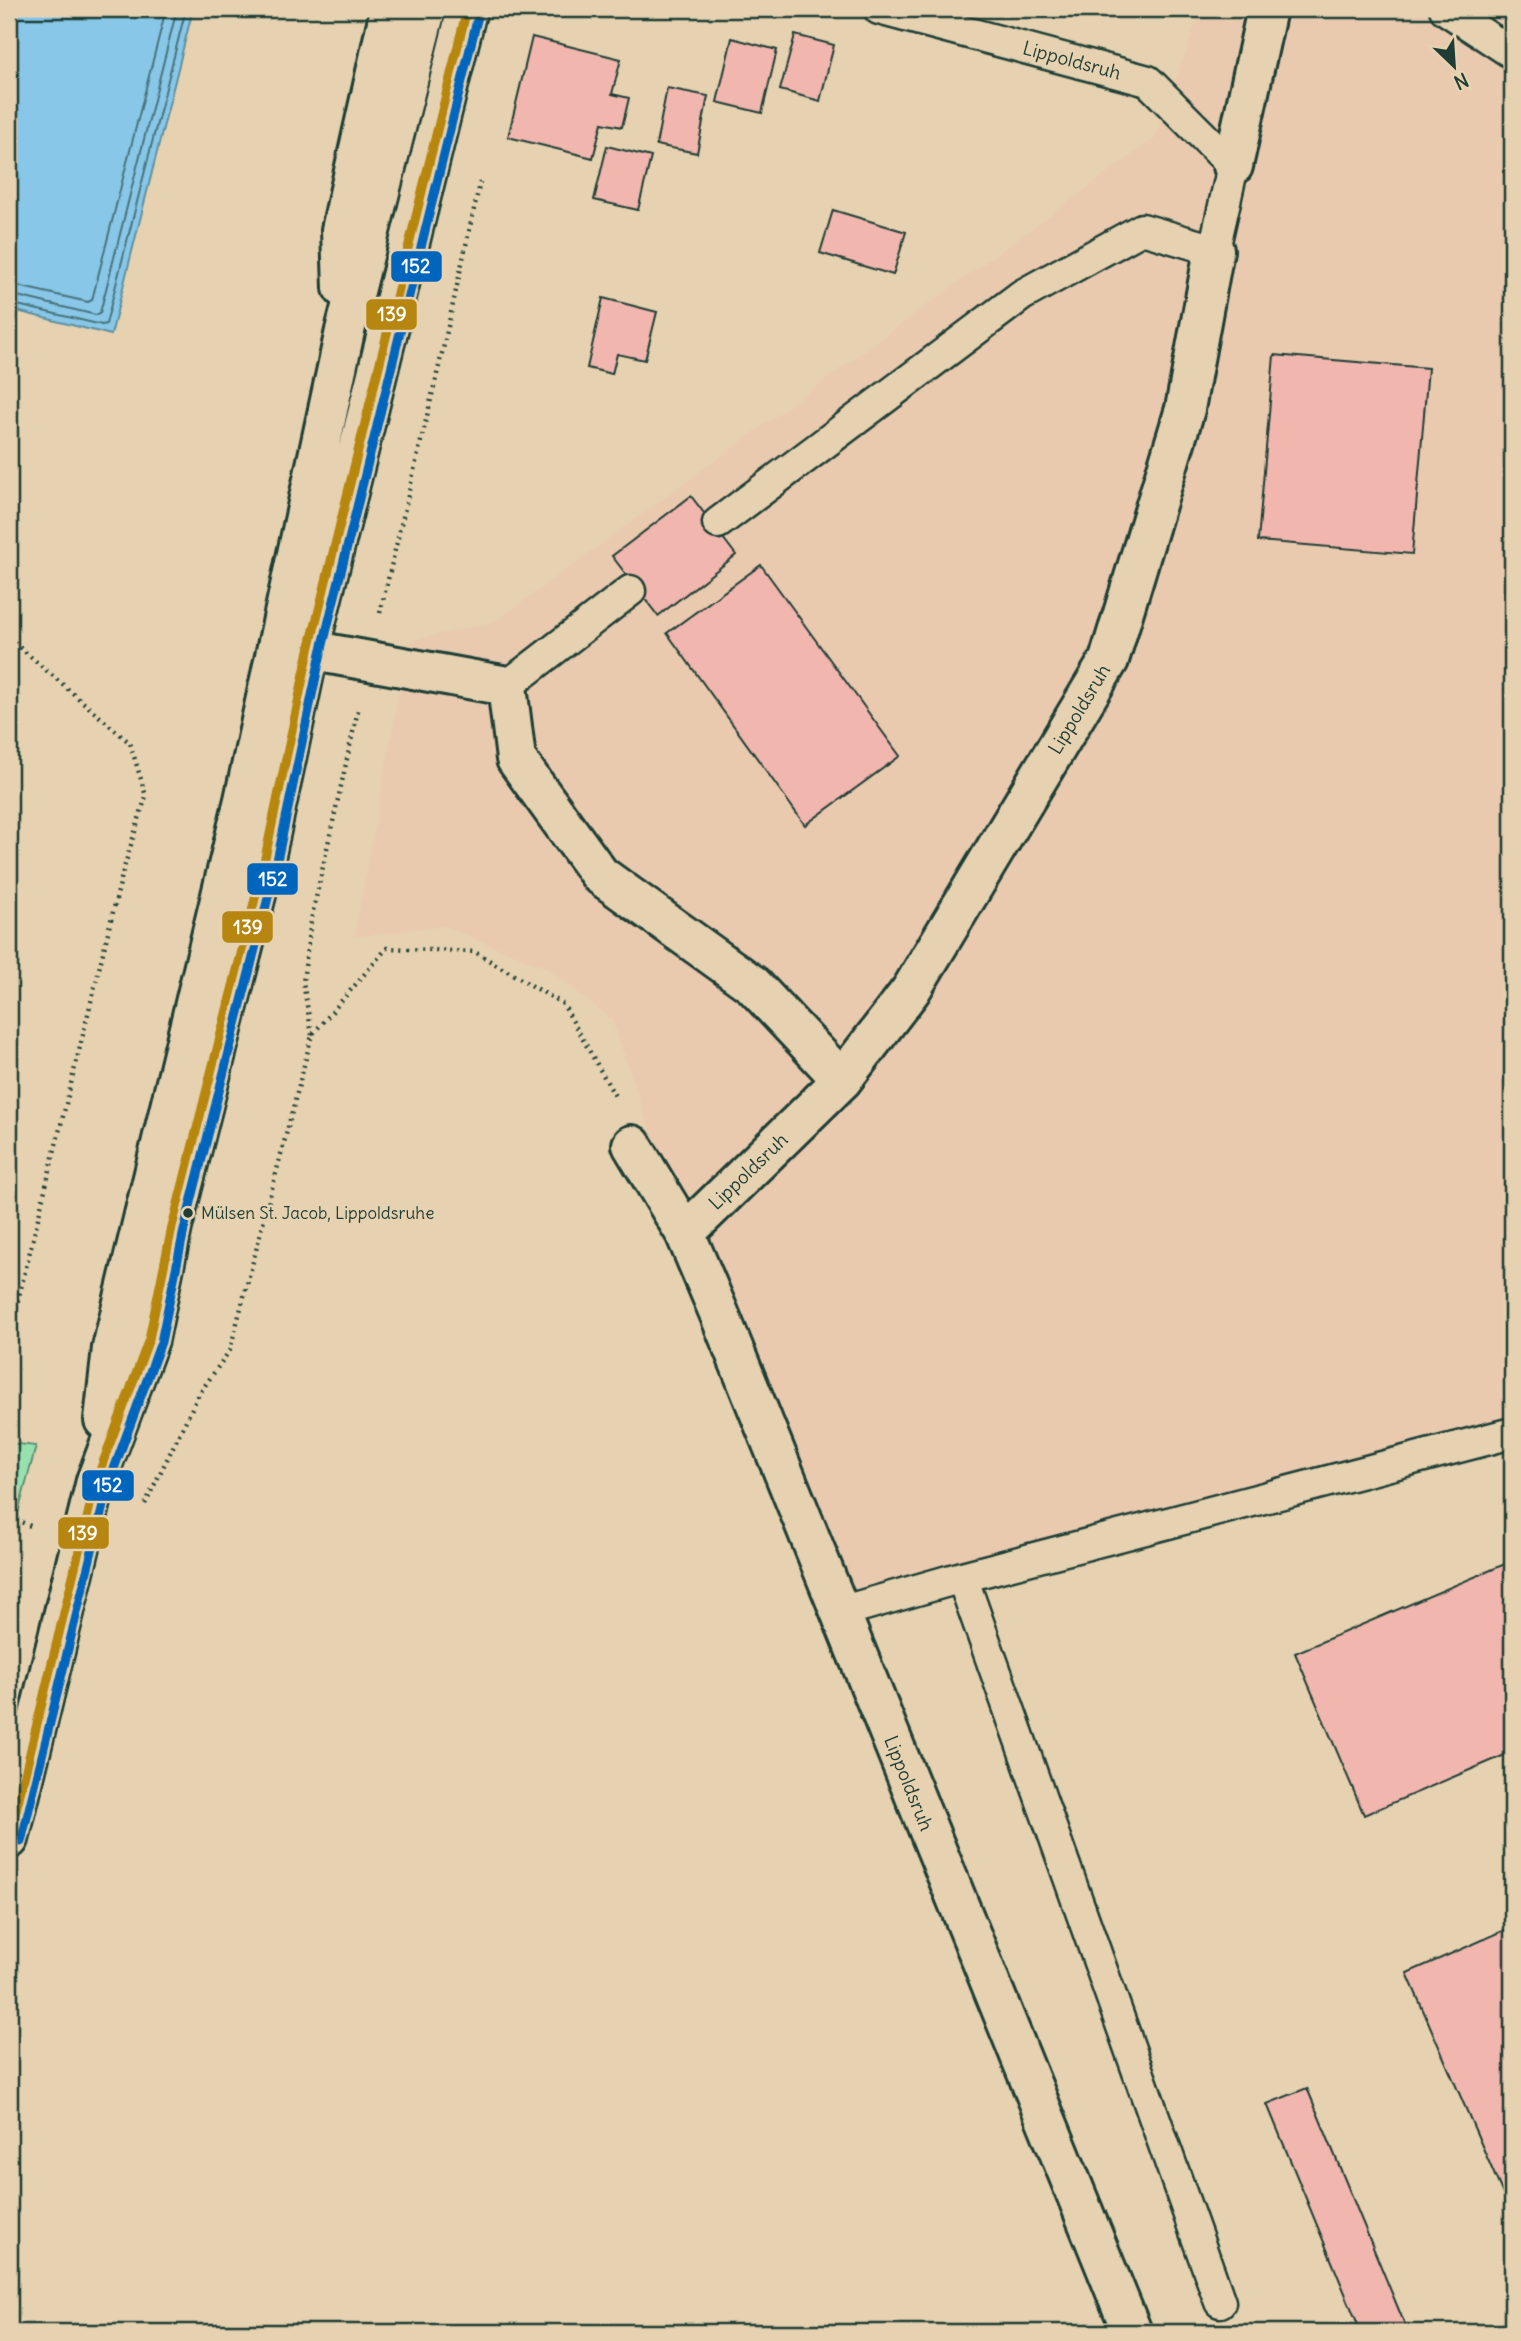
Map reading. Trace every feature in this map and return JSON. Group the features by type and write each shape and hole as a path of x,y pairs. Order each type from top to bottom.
{"main road":[{"path":"345,331 341,230 390,9"},
{"path":"9,1839 96,1481 112,1348 244,800 345,331 426,9"},
{"path":"96,1481 149,1339 173,1227 263,867 309,650 467,9"},
{"name":"Lippoldsruh","path":"1233,166 1267,9"},
{"name":"Lippoldsruh","path":"685,1233 842,1080 911,990 1109,660 1185,409 1214,250"},
{"path":"309,650 508,685 516,759 600,875 753,985 842,1080"},
{"name":"Lippoldsruh","path":"632,1145 685,1233 719,1313 1132,2332"}],"lane":[{"name":"Lippoldsruh","path":"879,9 1148,81 1233,166 1214,250"},
{"path":"1445,9 1512,52"},
{"path":"718,523 1022,295 1142,229 1214,250"},
{"path":"508,685 630,591"},
{"path":"840,1612 962,1577 1512,1433"},
{"path":"962,1577 1220,2302"}],"path":[{"path":"519,22 522,9"},
{"path":"144,1507 199,1394 230,1350 312,1035 303,982 311,920 368,662 483,170"},
{"path":"9,638 130,743 146,796 123,871 9,1337"},
{"path":"312,1035 387,948 475,952 563,1004 614,1092 632,1145"},
{"path":"9,1517 44,1532"}],"shaded area":[{"path":"1201,9 1512,9 1512,1435 840,1612 685,1233 612,1020 547,968 443,926 354,937 409,641 496,621 1155,138"},
{"path":"9,786 20,872 9,923"}],"green space":[{"path":"9,1443 36,1446 9,1546"}],"water":[{"path":"9,9 193,9 111,335 9,309"}],"building":[{"path":"795,35 834,45 820,101 780,90"},
{"path":"532,37 621,59 612,94 629,98 622,127 602,123 593,158 508,137"},
{"path":"732,38 777,50 762,113 717,102"},
{"path":"667,88 708,96 697,153 656,145"},
{"path":"607,146 651,157 638,210 594,200"},
{"path":"833,210 906,232 893,275 820,253"},
{"path":"603,298 657,312 645,360 617,354 612,374 587,368"},
{"path":"1274,355 1428,368 1412,554 1258,541"},
{"path":"691,496 736,555 658,616 612,556"},
{"path":"761,565 900,756 805,825 667,633"},
{"path":"1512,1561 1512,1752 1364,1815 1295,1653"},
{"path":"1512,1927 1512,2215 1407,1973"},
{"path":"1307,2088 1408,2332 1361,2332 1267,2104"}],"transit line":[{"name":"139","path":"9,1839 96,1481 149,1339 172,1227 263,867 309,650 467,9"},
{"name":"152","path":"21,1842 108,1485 161,1342 184,1230 275,870 321,653 479,12"}],"place":[{"name":"Mülsen St. Jacob, Lippoldsruhe","path":"188,1213"}]}
